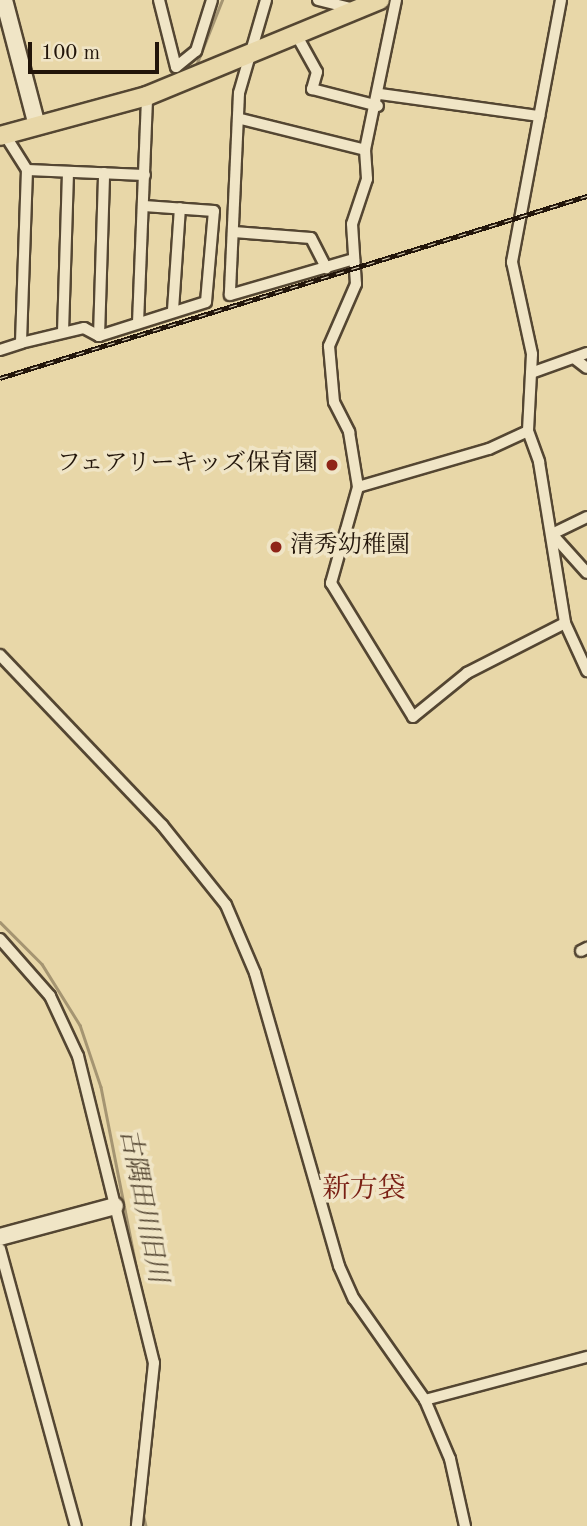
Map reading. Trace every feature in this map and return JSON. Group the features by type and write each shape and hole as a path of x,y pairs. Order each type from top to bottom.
{"main road":[{"path":"2,136 147,96 250,56 380,0"}],"street":[{"path":"4,0 37,126"},
{"path":"159,0 176,67 196,51 212,0"},
{"path":"266,0 239,93 242,119 230,295 354,259"},
{"path":"318,0 358,10"},
{"path":"396,0 379,100 365,150 367,179 352,224 356,284 329,346 334,402 349,432 358,487 331,583 413,717 467,673 565,624"},
{"path":"561,0 512,262 530,328 528,431 552,534 565,624 587,671"},
{"path":"297,36 317,72 312,89 379,100 539,116"},
{"path":"138,323 147,96"},
{"path":"242,119 365,150"},
{"path":"2,136 27,170 21,343"},
{"path":"27,170 145,175"},
{"path":"63,332 68,172"},
{"path":"99,336 104,173"},
{"path":"1,348 84,328 99,336 210,295 214,211 144,206"},
{"path":"173,310 180,208"},
{"path":"234,232 311,238 326,268"},
{"path":"531,373 587,353"},
{"path":"574,358 587,368"},
{"path":"358,487 489,449 528,431"},
{"path":"552,534 587,517"},
{"path":"552,534 587,573"},
{"path":"0,655 170,834 226,905 255,973 340,1266 354,1299 425,1400 450,1459 465,1526"},
{"path":"0,939 37,979 67,1027 154,1363 136,1526"},
{"path":"0,1237 115,1206"},
{"path":"0,1249 76,1526"},
{"path":"425,1400 587,1357"}],"waterway":[{"path":"195,68 222,0"},
{"name":"古隅田川旧川","path":"0,922 42,964 80,1025 101,1087 140,1285"},
{"name":"古隅田川旧川","path":"143,1513 146,1526"}],"railway":[{"path":"0,378 587,196"}],"place":[{"name":"フェアリーキッズ保育園","path":"332,465"},
{"name":"清秀幼稚園","path":"276,547"}],"district":[{"name":"新方袋","path":"364,1190"}]}
